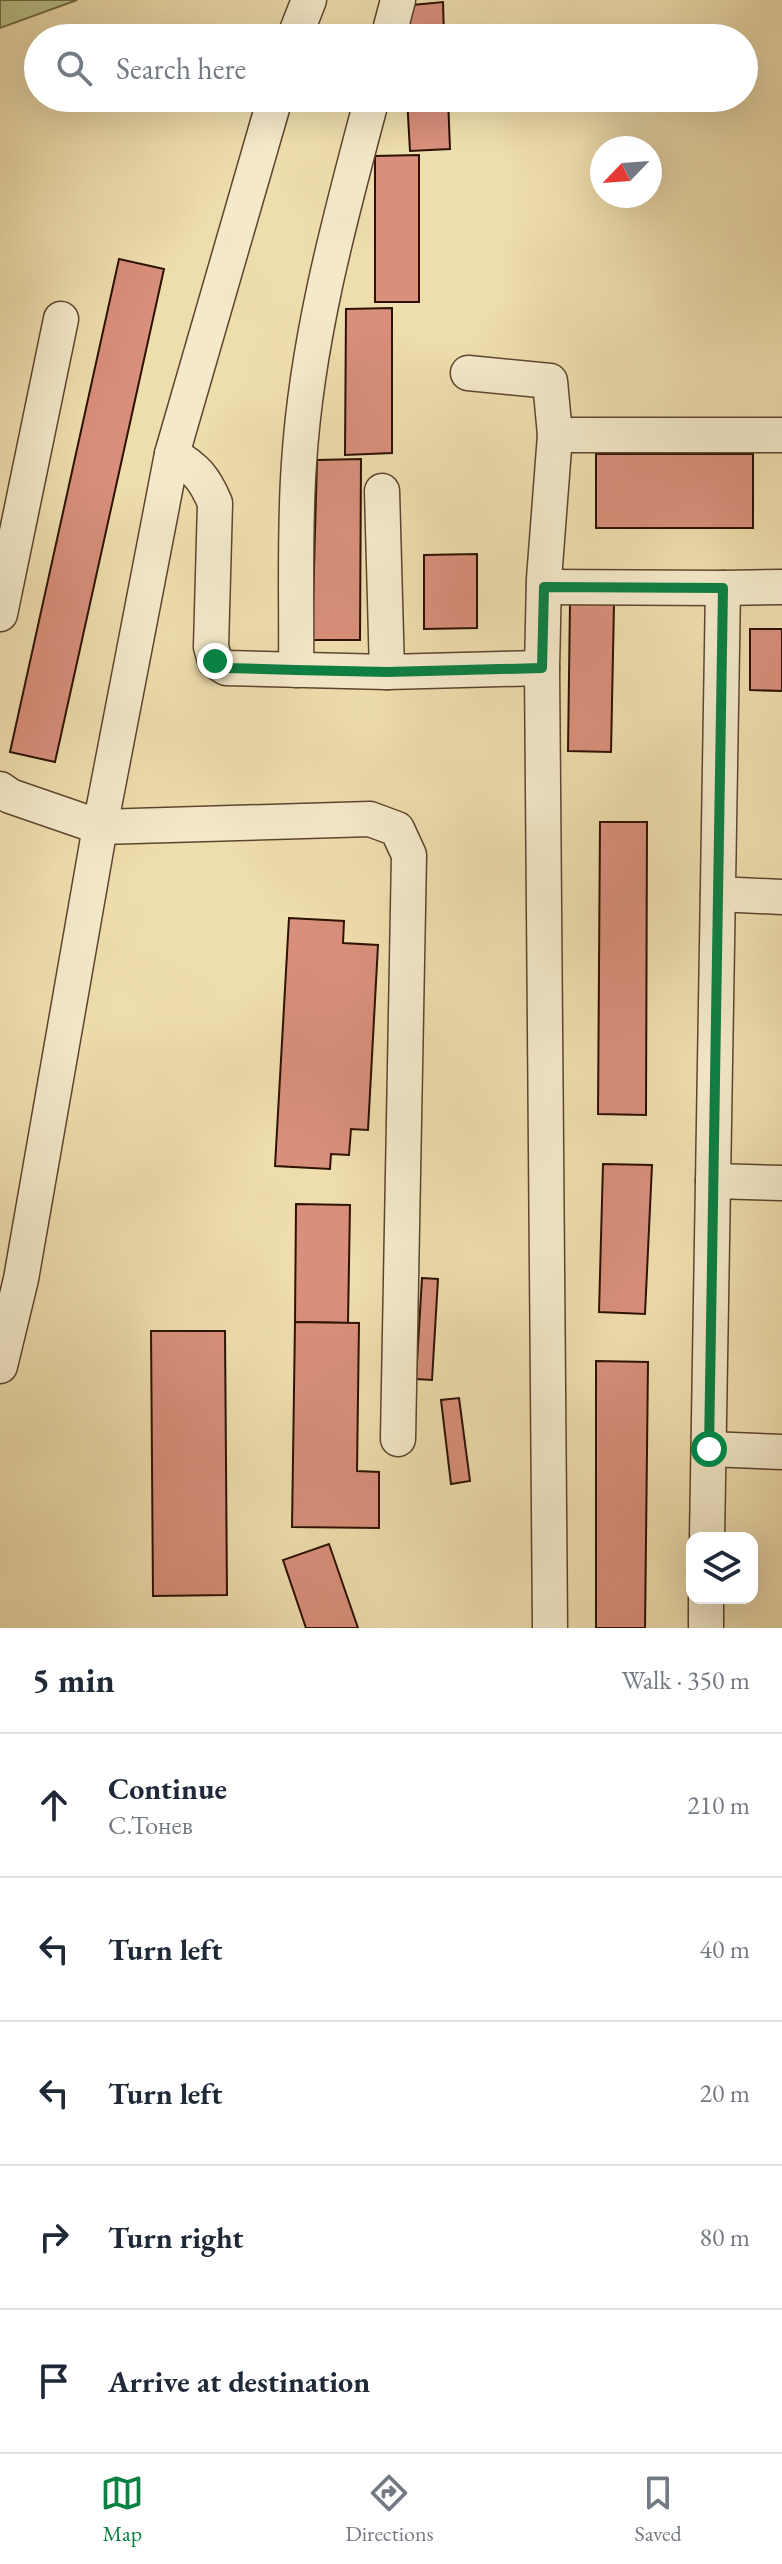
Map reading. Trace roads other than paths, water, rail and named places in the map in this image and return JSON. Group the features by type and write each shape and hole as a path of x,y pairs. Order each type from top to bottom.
{"street":[{"path":"300,24 309,0"},
{"path":"392,24 398,0"},
{"path":"0,1366 21,1279 100,827 172,454 271,112"},
{"path":"296,670 299,462 309,380 333,243 368,112"},
{"path":"0,614 61,319"},
{"path":"468,373 550,381 555,435 544,587 542,668 550,1628"},
{"path":"555,435 782,435"},
{"path":"172,454 194,467 207,482 215,503 211,647 215,661 226,668 387,672 542,668"},
{"path":"382,491 387,672"},
{"path":"544,587 782,587"},
{"path":"707,1532 723,588"},
{"path":"0,789 10,796 100,827 370,819 397,829 409,855 398,1439"},
{"path":"718,894 782,897"},
{"path":"713,1181 782,1183"},
{"path":"709,1449 782,1452"},
{"path":"706,1604 706,1628"}]}
